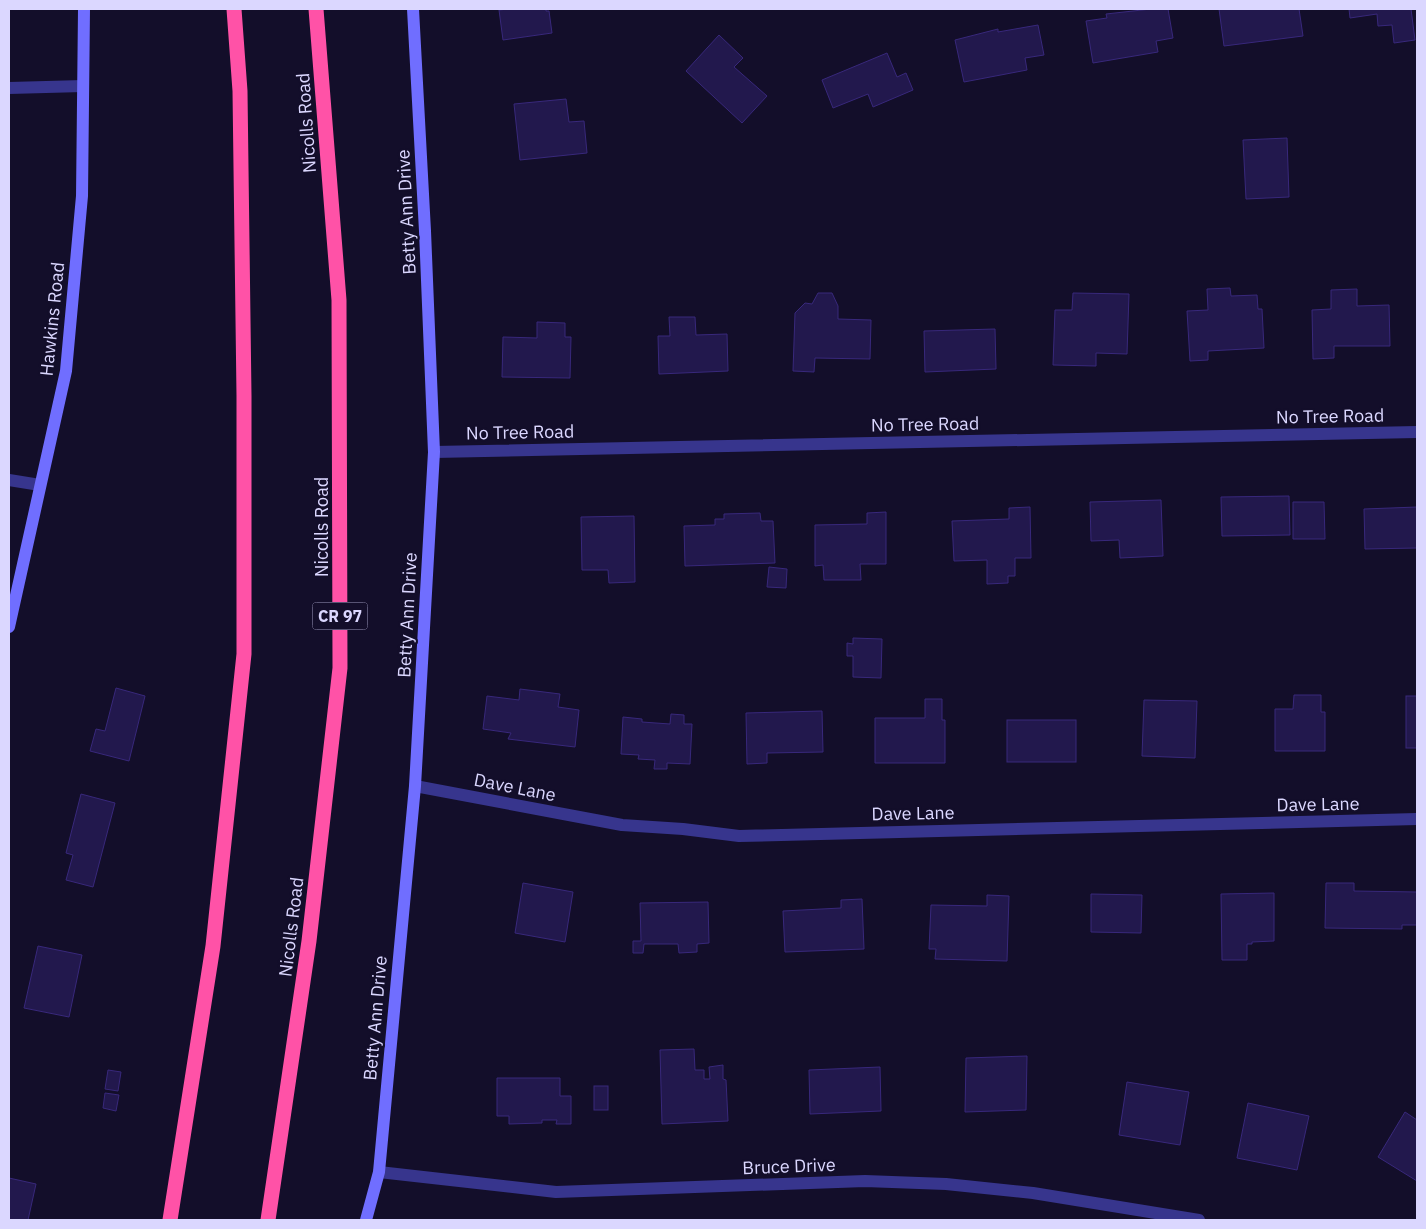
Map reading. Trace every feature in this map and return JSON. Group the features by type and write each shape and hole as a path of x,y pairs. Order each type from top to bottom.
{"highway":[{"path":"170,1220 213,946 244,654 244,396 240,91 234,9"},
{"name":"Nicolls Road","path":"268,1220 309,940 340,668 339,300 316,9"}],"street":[{"name":"Hawkins Road","path":"9,627 66,371 82,196 84,9"},
{"name":"Betty Ann Drive","path":"366,1220 379,1172 415,786 434,452 426,231 413,9"},
{"path":"9,88 83,86"},
{"name":"No Tree Road","path":"434,452 1417,432"},
{"path":"9,480 40,485"},
{"name":"Dave Lane","path":"415,786 622,825 683,829 739,836 1417,819"},
{"name":"Bruce Drive","path":"379,1172 556,1192 865,1181 946,1184 1033,1193 1199,1220"}],"building":[{"path":"546,9 546,11 549,11 552,33 503,40 499,10"},
{"path":"1168,9 1173,38 1156,41 1158,52 1093,63 1086,21 1107,18 1106,14"},
{"path":"1219,9 1299,9 1303,36 1224,46"},
{"path":"1349,9 1411,9 1415,40 1394,43 1392,25 1378,26 1377,14 1350,18"},
{"path":"1038,25 1044,55 1025,58 1027,70 964,82 955,40 998,29 998,32"},
{"path":"719,35 743,58 734,67 767,96 742,123 686,71"},
{"path":"887,53 897,77 906,73 913,90 873,107 868,94 833,108 822,80"},
{"path":"566,99 569,122 584,121 587,153 520,160 514,104"},
{"path":"1287,138 1289,197 1246,199 1243,140"},
{"path":"1230,288 1231,296 1257,295 1258,309 1262,309 1264,348 1208,351 1208,360 1190,361 1187,311 1208,310 1207,289"},
{"path":"1357,289 1357,306 1389,305 1390,346 1334,346 1334,358 1313,359 1312,310 1331,309 1331,290"},
{"path":"818,293 832,293 838,306 838,319 871,320 870,359 815,358 814,372 793,371 795,313 805,303 812,304"},
{"path":"1073,293 1129,294 1127,354 1096,353 1096,366 1053,365 1055,310 1072,310"},
{"path":"669,317 695,317 696,335 727,334 728,371 659,374 658,336 670,336"},
{"path":"537,322 565,323 565,337 571,337 570,378 502,377 503,337 537,338"},
{"path":"995,329 996,369 925,372 924,331"},
{"path":"1289,496 1290,535 1222,536 1221,497"},
{"path":"1161,500 1163,556 1120,558 1119,540 1091,541 1090,502"},
{"path":"1293,502 1324,502 1325,539 1293,539"},
{"path":"1030,507 1031,558 1015,558 1015,576 1008,576 1008,583 987,584 987,560 954,561 952,521 1009,519 1009,508"},
{"path":"1417,507 1417,548 1365,549 1364,509"},
{"path":"886,512 886,564 860,564 861,580 824,580 823,565 815,566 815,525 867,524 867,513"},
{"path":"760,513 761,521 773,521 775,563 685,566 684,526 715,525 715,519 724,519 724,514"},
{"path":"634,516 635,582 609,583 608,570 582,570 581,517"},
{"path":"769,567 787,569 786,588 767,587"},
{"path":"853,638 882,639 881,678 853,677 853,656 847,656 847,643 853,644"},
{"path":"116,688 145,696 129,761 90,751 96,729 105,731"},
{"path":"520,689 560,694 558,707 579,710 575,747 508,739 511,733 483,729 487,696 519,700"},
{"path":"1294,695 1321,695 1321,712 1325,712 1325,751 1275,751 1275,709 1293,709"},
{"path":"1406,696 1417,696 1417,748 1406,748"},
{"path":"925,699 942,699 942,720 945,720 945,763 875,763 875,718 925,718"},
{"path":"1144,700 1197,701 1195,758 1142,756"},
{"path":"822,711 823,752 767,753 767,763 747,764 746,713"},
{"path":"671,714 684,715 684,724 692,724 690,764 667,763 667,769 654,769 655,760 638,759 639,755 621,754 623,717 642,719 642,722 670,724"},
{"path":"1007,720 1076,720 1076,762 1007,762"},
{"path":"81,794 115,803 93,887 66,880 73,855 66,853"},
{"path":"523,883 573,892 565,942 515,933"},
{"path":"1326,883 1354,883 1354,891 1417,892 1417,925 1402,925 1402,929 1325,928"},
{"path":"1274,893 1274,941 1247,944 1247,960 1222,960 1221,894"},
{"path":"1091,894 1142,895 1141,933 1091,932"},
{"path":"987,895 1009,896 1007,961 935,959 936,949 929,949 931,905 987,906"},
{"path":"862,899 864,949 785,952 783,911 841,908 841,900"},
{"path":"708,902 709,943 697,944 697,952 679,953 678,944 644,944 643,953 633,953 633,941 641,941 640,903"},
{"path":"38,946 82,955 69,1017 24,1008"},
{"path":"694,1049 695,1070 704,1070 704,1079 710,1079 709,1067 723,1065 723,1079 726,1080 728,1121 662,1124 660,1050"},
{"path":"1027,1056 1026,1110 965,1112 966,1058"},
{"path":"880,1067 881,1111 810,1114 809,1070"},
{"path":"108,1070 121,1072 118,1091 105,1089"},
{"path":"497,1078 560,1078 560,1096 571,1096 571,1124 556,1124 557,1120 542,1120 542,1123 509,1124 509,1116 497,1116"},
{"path":"1127,1082 1189,1092 1180,1145 1119,1135"},
{"path":"594,1086 608,1086 608,1110 594,1110"},
{"path":"105,1093 119,1095 116,1111 103,1108"},
{"path":"1248,1103 1309,1116 1297,1170 1237,1158"},
{"path":"1405,1112 1417,1120 1417,1181 1378,1157"},
{"path":"9,1178 36,1184 28,1220 9,1220"}]}
